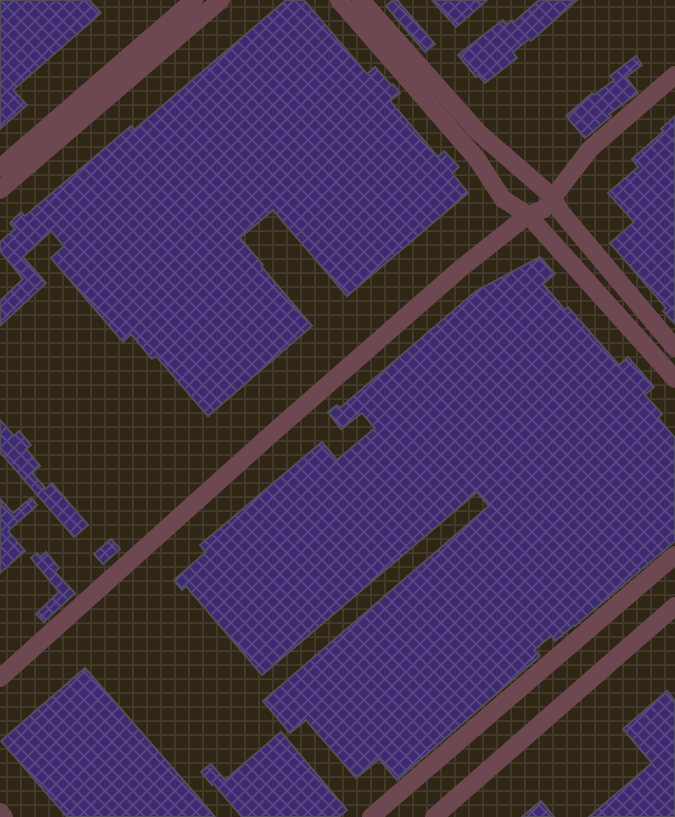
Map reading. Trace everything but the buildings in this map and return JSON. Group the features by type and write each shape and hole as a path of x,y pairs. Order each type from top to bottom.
{"street":[{"path":"0,190 64,123 194,0"},
{"path":"0,168 64,123 221,0"},
{"path":"338,0 477,159 503,199 528,215 675,379"},
{"path":"361,0 479,133 553,197 560,211 675,348"},
{"path":"0,678 278,428 460,269 528,215 544,209 590,149 675,75"},
{"path":"371,817 675,555"},
{"path":"434,817 675,606"},
{"path":"0,812 4,817"}],"shaded area":[{"path":"0,0 675,0 675,817 0,817"}]}
